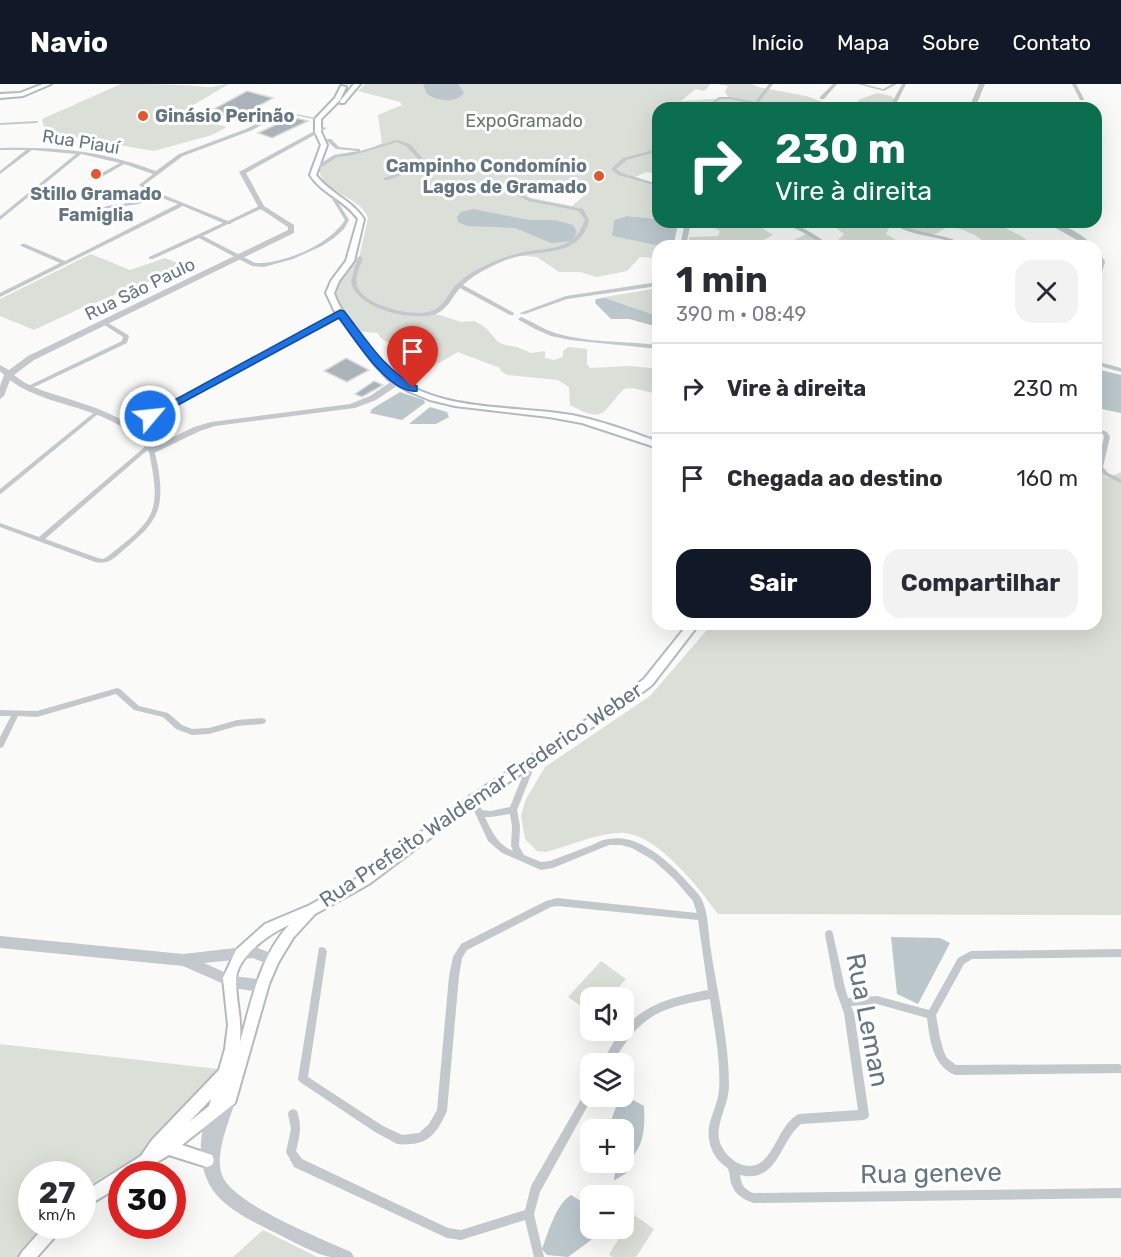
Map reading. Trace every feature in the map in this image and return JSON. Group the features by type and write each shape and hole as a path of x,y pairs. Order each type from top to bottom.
{"main road":[{"path":"0,96 21,95 48,84"},
{"path":"321,125 342,94 339,85 357,84"},
{"path":"357,84 328,113 321,125 324,145 313,175 361,219 356,262 338,277 330,293 340,314 384,369 398,381 423,393 465,406 571,418 652,443"},
{"path":"321,125 329,140 330,148 319,171 337,196"},
{"name":"Rua Prefeito Waldemar Frederico Weber","path":"314,909 365,879 473,800 619,704 648,682 689,630"},
{"path":"144,1161 168,1148 230,1098 235,1025 229,978 240,954 269,928 314,909"},
{"path":"215,1111 273,960 289,934 314,909"},
{"path":"144,1161 165,1136 231,1074"},
{"path":"168,1148 211,1166"},
{"path":"27,1257 43,1239"}],"street":[{"path":"757,102 771,84"},
{"path":"822,98 835,84"},
{"path":"859,84 881,90 888,89 895,84"},
{"path":"895,101 904,84"},
{"path":"974,102 982,84"},
{"path":"1074,84 1082,99"},
{"path":"714,102 719,98 749,102"},
{"path":"229,223 141,186 181,155 233,137 287,112 321,125"},
{"path":"0,124 36,122"},
{"path":"151,258 261,207 241,174 243,170 321,125"},
{"path":"329,140 338,148 368,150"},
{"path":"320,166 336,156 368,150 390,141 404,142 424,163 424,166 419,169 386,179"},
{"path":"0,173 33,148"},
{"name":"Rua Piauí","path":"0,149 33,148 81,153 125,162 156,173"},
{"path":"652,152 625,159 613,169 620,174 652,183"},
{"path":"0,219 81,153"},
{"path":"98,177 125,162"},
{"path":"356,262 354,286 362,298 386,308 424,315 441,309 459,285 507,258 569,245 579,240 585,226 586,216 578,208 531,200 491,182"},
{"path":"91,216 109,207 137,203 154,193"},
{"path":"200,237 254,265 264,266 304,252 326,241 343,227 347,220 337,196"},
{"path":"0,295 183,204"},
{"name":"Rua São Paulo","path":"9,374 31,358 287,233 292,226 261,207"},
{"path":"798,228 819,240"},
{"path":"905,228 945,240"},
{"path":"1061,228 1082,240"},
{"path":"23,244 64,263"},
{"path":"459,285 512,314 514,318 566,298 652,282"},
{"path":"129,427 340,314"},
{"path":"522,316 547,334 569,339 652,346"},
{"path":"28,388 125,342 126,336 105,323"},
{"path":"1102,365 1121,370"},
{"path":"0,367 28,388 129,427 150,449 159,497 154,515 148,525 103,561 0,525"},
{"path":"0,396 9,374"},
{"path":"40,539 150,449 214,424 363,403 398,381"},
{"path":"0,492 96,413"},
{"path":"1102,432 1107,437 1102,458"},
{"path":"642,439 652,438"},
{"path":"1102,471 1121,481"},
{"path":"0,713 15,715 50,712 117,691 137,708 165,716 185,730 192,732 209,731 237,723 262,721"},
{"path":"0,746 15,715"},
{"path":"521,858 515,846 516,826 513,810 533,760"},
{"path":"473,800 491,839 505,851 541,866 550,865 609,842 634,845 656,857 689,888 697,899 702,917 724,1086 724,1099 713,1139 721,1155 734,1167"},
{"path":"479,813 491,814 513,810"},
{"path":"321,951 303,1079 379,1129 401,1140 421,1138 433,1126 441,1111 455,968 464,947 549,903 702,917"},
{"name":"Rua Leman","path":"734,1167 748,1171 768,1166 789,1129 799,1119 862,1116 865,1113 846,1002 840,988 829,934"},
{"path":"0,942 183,960 247,952 261,953 273,960"},
{"path":"1119,1069 954,1070 945,1065 942,1060 931,1015 961,961 971,955 1121,953"},
{"path":"183,960 229,978 238,984 248,986 262,984"},
{"path":"612,1053 631,1025 657,1007 678,1000 712,994"},
{"path":"846,1002 877,1000 931,1015"},
{"path":"211,1166 230,1098"},
{"path":"539,1257 529,1214 535,1190 581,1107"},
{"path":"215,1111 211,1166 222,1192 239,1205 346,1257"},
{"path":"293,1114 296,1129 291,1152 298,1163 447,1233 461,1235 529,1214"},
{"name":"Rua geneve","path":"734,1167 735,1183 743,1194 753,1198 1121,1193"}],"green space":[{"path":"121,84 209,87 229,84 178,114 227,127 212,135 154,151 48,133 44,128 42,119"},
{"name":"ExpoGramado","path":"365,84 711,84 704,91 696,89 681,101 729,98 725,92 728,86 717,84 752,84 822,102 652,102 652,173 646,172 635,177 652,183 652,218 627,216 614,220 612,236 652,244 652,258 640,257 627,271 597,277 580,272 559,272 537,257 515,255 467,279 443,307 433,313 461,322 475,321 486,328 498,342 531,353 545,351 545,358 554,360 563,357 563,351 568,347 587,349 587,364 590,368 652,367 652,393 632,388 624,389 607,409 597,415 570,405 569,387 558,380 507,375 500,368 458,352 430,368 414,368 405,357 425,330 406,339 392,342 382,339 378,333 354,331 332,299 338,277 355,264 357,267 368,218 358,205 328,185 322,179 319,171 327,160 333,157 368,150 382,143 378,115 402,105 400,102 358,91","holes":["548,182 586,194 572,206 526,197"]},
{"path":"877,93 891,96 898,102 858,102"},
{"path":"714,228 762,228 773,235 764,240 689,240 689,237 718,236 720,231"},
{"path":"836,228 889,228 886,234 896,240 838,240 844,234"},
{"path":"908,228 946,228 929,234"},
{"path":"957,228 1007,228 1027,240 981,240"},
{"path":"808,233 819,240 793,240"},
{"path":"91,254 130,270 165,258 180,264 174,268 179,270 79,309 34,330 0,316 0,299"},
{"path":"652,289 652,315 599,298"},
{"path":"1121,472 1121,915 718,914 674,862 646,840 632,834 618,833 601,836 546,852 537,851 525,839 521,816 526,799 545,767 650,696 707,630 1102,630 1102,474 1107,478"},
{"path":"601,961 626,979 619,987 580,987 580,1005 568,997"},
{"path":"0,1044 218,1069 204,1090 158,1134 143,1153 130,1161 108,1161 108,1174 96,1181 96,1161 18,1161 18,1239 32,1239 17,1257 0,1257"},
{"path":"634,1215 654,1229 636,1257 612,1257 609,1254 619,1239 634,1239"},
{"path":"263,1230 317,1257 233,1257"}],"shaded area":[{"path":"423,84 458,84 464,93 456,99 441,100 427,94"},
{"path":"473,209 529,220 555,220 573,225 577,232 572,241 551,243 515,228 467,226 458,222 457,217 461,212"},
{"path":"627,216 652,218 652,228 677,228 675,240 652,240 652,244 612,236 614,220"},
{"path":"604,298 652,314 652,325 629,319 611,319 595,303 596,299"},
{"path":"1102,370 1121,375 1121,413 1102,409"},
{"path":"400,392 424,400 425,403 402,420 370,413 372,409"},
{"path":"430,407 447,412 449,417 436,424 409,424"},
{"path":"891,937 940,938 950,943 918,1004 897,994"},
{"path":"634,1101 644,1106 644,1127 639,1147 634,1154 634,1119 611,1119 616,1107 634,1107"},
{"path":"615,1173 626,1173 614,1181"},
{"path":"571,1195 580,1200 580,1239 592,1239 568,1257 547,1255 542,1249 557,1212"}],"building":[{"path":"247,91 273,98 229,122 203,115"},
{"path":"292,117 308,121 272,138 258,133"},
{"path":"424,330 436,339 406,356 392,348"},
{"path":"346,358 369,370 347,382 324,371"},
{"path":"374,381 383,385 362,397 355,394"}],"place":[{"name":"Ginásio Perinão","path":"143,116"},
{"name":"Stillo Gramado Famiglia","path":"96,174"},
{"name":"Campinho Condomínio Lagos de Gramado","path":"599,176"}],"route":[{"path":"150,416 340,314 384,369 398,381 413,388"}]}
